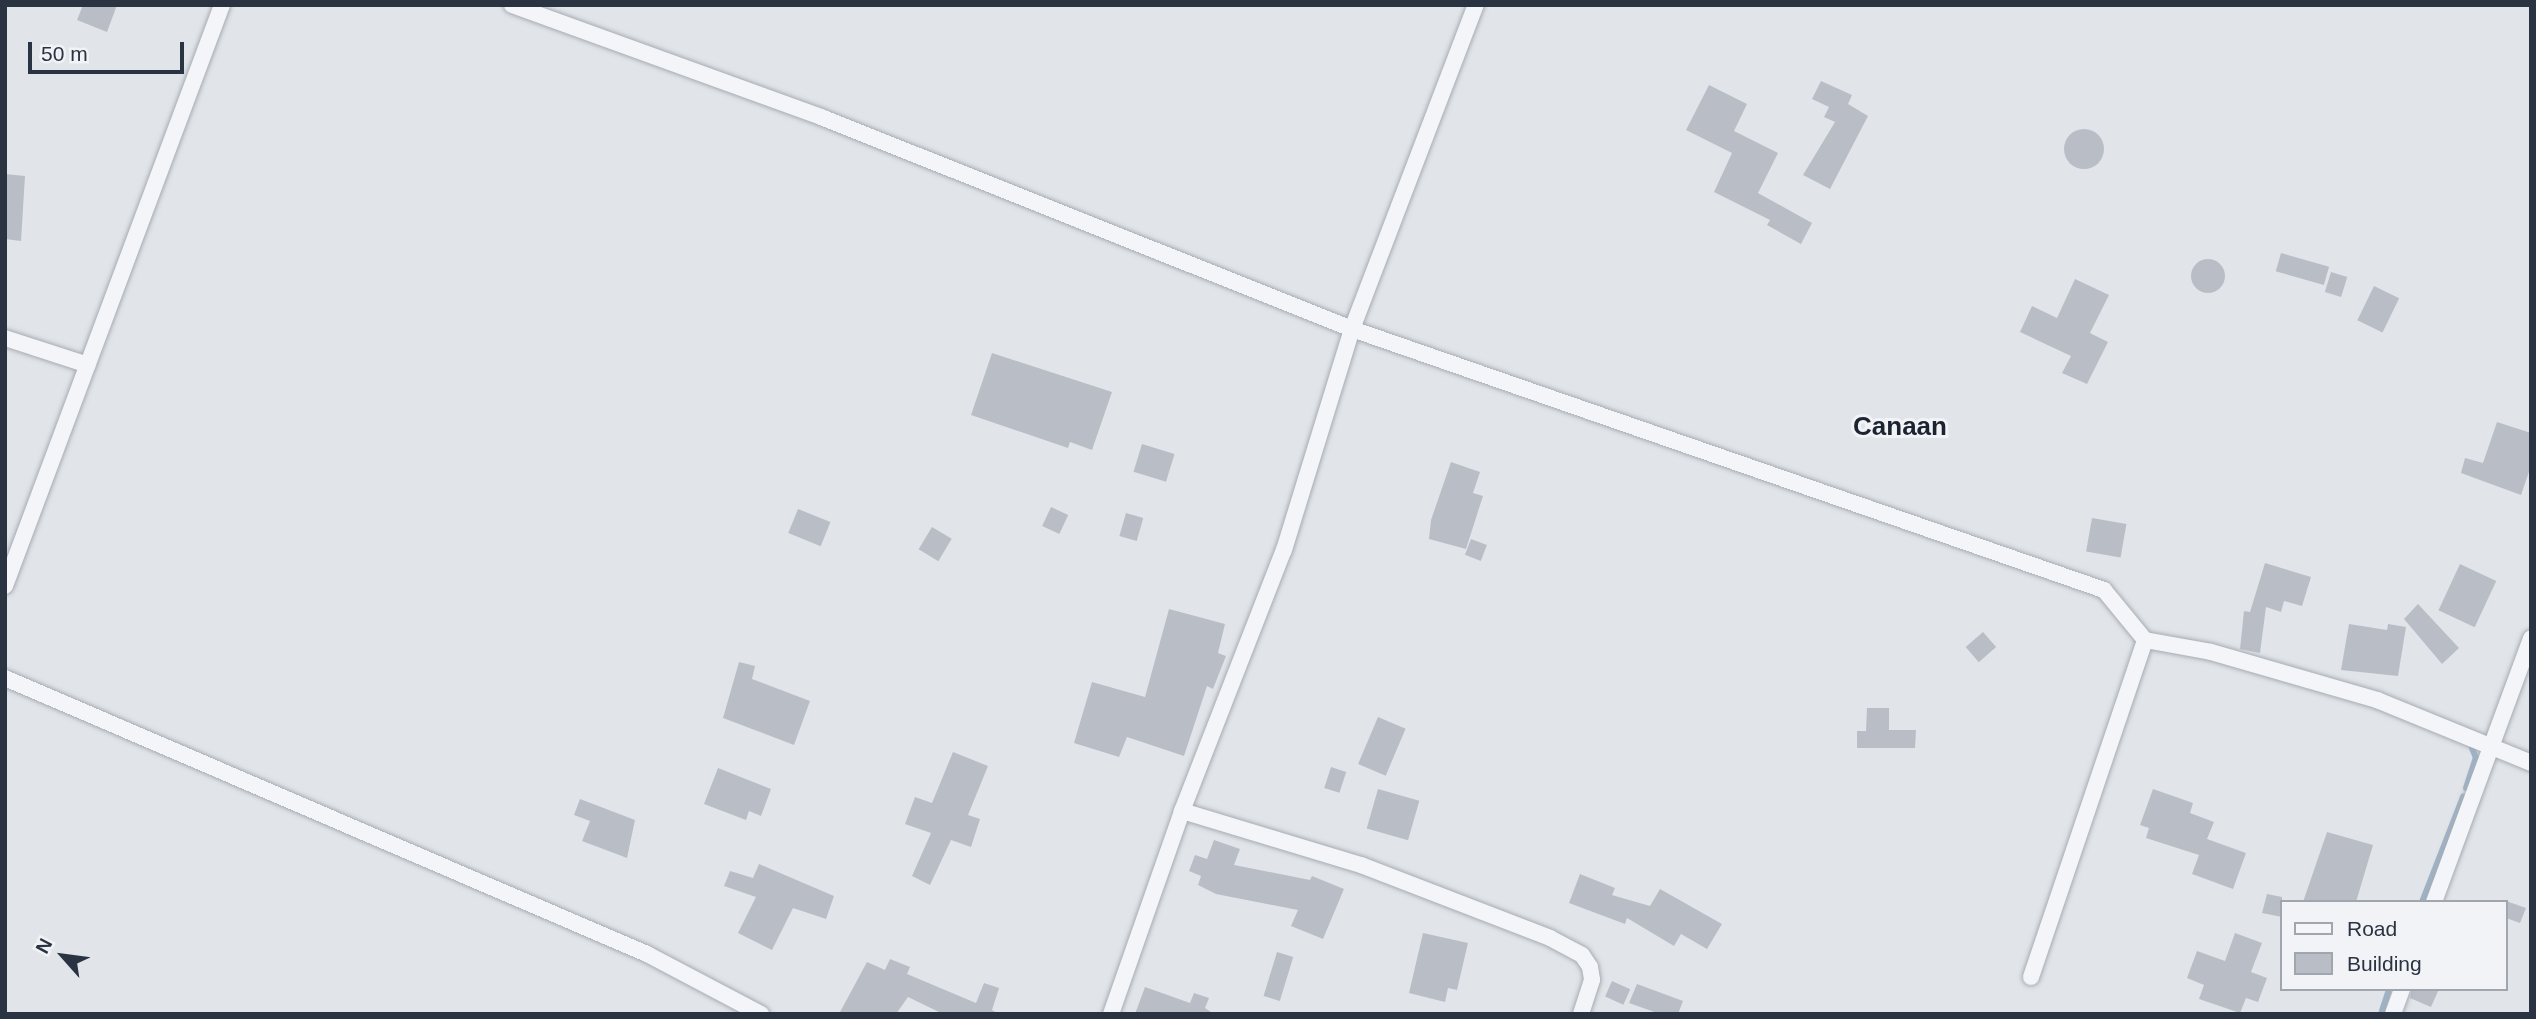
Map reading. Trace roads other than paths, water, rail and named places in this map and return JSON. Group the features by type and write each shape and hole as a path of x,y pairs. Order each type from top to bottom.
{"street":[{"path":"5,586 222,5"},
{"path":"512,5 821,117 1352,329 2104,590 2145,639 2211,652 2377,700 2531,763"},
{"path":"1111,1014 1182,811 1284,550 1352,329 1476,5"},
{"path":"5,338 88,365"},
{"path":"2435,900 2531,638"},
{"path":"2031,977 2145,639"},
{"path":"5,678 647,954 761,1014"},
{"path":"1182,811 1361,865 1550,938 1582,955 1590,967 1592,980 1581,1014"},
{"path":"2397,1013 2402,991"}],"waterway":[{"path":"2466,788 2476,758 2472,748"},
{"path":"2423,900 2463,797"},
{"path":"2381,1014 2388,991"}],"district":[{"name":"Canaan","path":"1900,427"}]}
